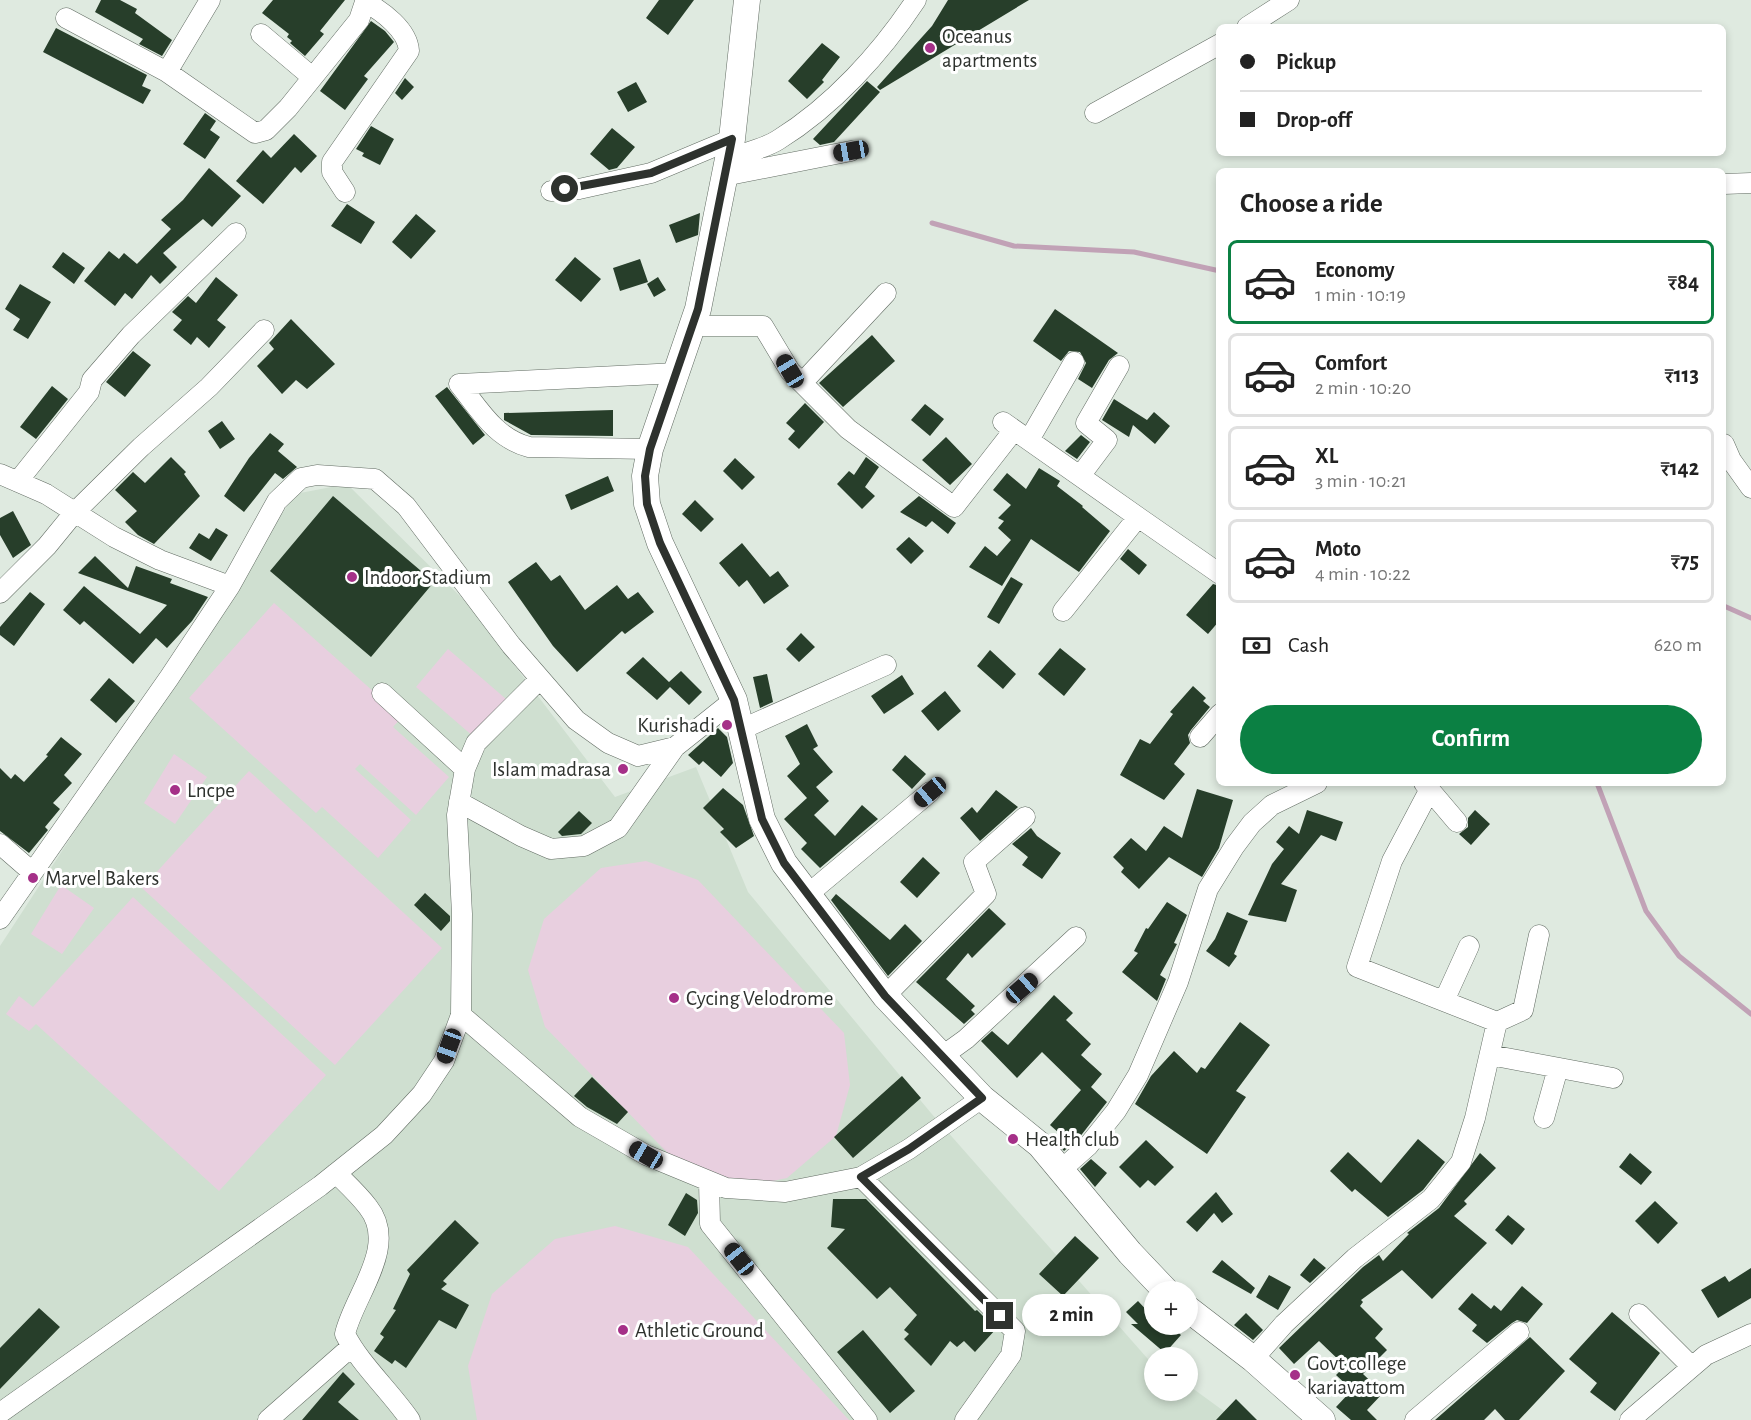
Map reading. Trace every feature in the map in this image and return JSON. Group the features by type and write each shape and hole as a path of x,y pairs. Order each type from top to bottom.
{"main road":[{"path":"747,0 728,158 693,326 650,449 645,476 647,504 660,543 734,700 762,819 784,863 885,996 982,1098 1040,1145 1130,1253 1157,1281"},
{"path":"1198,1317 1253,1359 1322,1420"}],"street":[{"path":"167,72 210,0"},
{"path":"728,158 776,141 823,106 889,38 916,0"},
{"path":"1252,24 1289,0"},
{"path":"66,18 167,72 255,133 266,130 288,108 359,20 364,1 404,34 409,51 332,162 332,172 345,192"},
{"path":"261,34 312,77"},
{"path":"1095,113 1216,46"},
{"path":"551,190 579,189 728,158 851,151"},
{"path":"1726,184 1739,186 1751,183"},
{"path":"230,586 160,560 74,513 46,494 9,478 89,392 92,380 131,335 236,233"},
{"path":"801,383 885,293"},
{"path":"693,326 763,326 790,371 848,429 954,507 1074,362"},
{"path":"0,593 47,546 74,513 141,447 209,387 264,330"},
{"path":"1080,476 1107,440 1086,423 1119,366"},
{"path":"650,449 528,447 511,442 497,431 459,384 677,373"},
{"path":"1016,431 1216,571"},
{"path":"1726,449 1731,460 1751,488"},
{"path":"0,919 31,871 169,678 230,586 277,501 301,478 317,475 375,479 406,506 540,679 576,720 608,743 638,756 675,747"},
{"path":"1063,611 1138,517"},
{"path":"742,729 886,665"},
{"path":"0,1413 336,1173 384,1135 422,1094 444,1061 461,1015 462,914 457,815 465,769 476,743 540,679"},
{"path":"382,693 465,769"},
{"path":"459,802 521,836 551,849 584,846 618,828 675,747 734,700"},
{"path":"1200,737 1216,719"},
{"path":"1062,1169 1088,1146 1116,1112 1138,1075 1171,1002 1208,889 1234,847 1252,823 1272,805 1311,786"},
{"path":"1457,822 1427,786 1392,861 1357,967 1497,1022 1523,1010 1539,935"},
{"path":"807,894 930,792"},
{"path":"885,996 986,894 974,862 1025,817"},
{"path":"0,844 31,871"},
{"path":"941,1057 966,1039 1076,937"},
{"path":"1444,1001 1469,946"},
{"path":"461,1015 580,1117 646,1155 726,1188 785,1192 861,1177 909,1149 982,1098"},
{"path":"1253,1359 1284,1324 1354,1258 1431,1199 1461,1162 1475,1118 1497,1022"},
{"path":"1490,1055 1612,1078"},
{"path":"1544,1118 1558,1068"},
{"path":"336,1173 370,1208 378,1224 380,1242 345,1334 351,1347 390,1392 410,1420"},
{"path":"861,1177 1015,1331 1011,1355 964,1420"},
{"path":"709,1181 711,1224 867,1420"},
{"path":"1639,1314 1691,1366"},
{"path":"1415,1420 1519,1332"},
{"path":"1630,1420 1706,1355 1751,1334"},
{"path":"268,1420 351,1347"}],"shaded area":[{"path":"347,484 466,602 615,797 696,767 748,892 931,1113 1144,1355 1144,1401 1198,1401 1198,1392 1236,1420 0,1420 0,946 295,494"},
{"path":"274,603 402,717 393,727 449,777 416,815 360,764 355,769 411,820 378,858 322,807 316,813 189,698"},
{"path":"448,649 506,699 474,737 416,687"},
{"name":"Lncpe","path":"174,754 207,777 175,824 144,803"},
{"path":"249,771 442,948 335,1065 142,888"},
{"name":"Cycing Velodrome","path":"646,861 698,880 844,1033 850,1085 836,1136 787,1178 740,1188 690,1176 545,1027 528,970 544,919 601,868"},
{"path":"61,885 94,908 62,954 31,934"},
{"path":"133,897 326,1075 219,1191 36,1024 29,1031 6,1014 19,996 33,1007"},
{"name":"Athletic Ground","path":"615,1226 688,1247 849,1420 477,1420 468,1366 492,1294 555,1239"}],"building":[{"path":"101,0 120,0 137,9 135,13 172,40 162,56 139,44 143,39 95,12"},
{"path":"273,0 345,0 320,31 324,34 305,56 290,43 292,41 287,37 289,34 262,13"},
{"path":"659,0 694,0 668,35 646,18"},
{"name":"Oceanus apartments","path":"948,0 1029,0 880,90 877,87 932,26"},
{"path":"371,21 385,31 394,42 364,76 368,79 345,110 320,91"},
{"path":"56,28 147,75 142,86 151,90 143,104 43,52"},
{"path":"822,43 840,57 822,80 824,82 807,99 788,81"},
{"path":"405,78 414,87 402,100 395,93"},
{"path":"867,81 880,92 834,142 820,145 813,139"},
{"path":"636,82 647,102 628,112 617,92"},
{"path":"205,113 216,121 210,130 220,137 205,159 183,144"},
{"path":"371,126 394,139 380,165 362,156 364,153 356,149"},
{"path":"612,128 635,147 617,168 609,170 590,154"},
{"path":"294,134 317,156 301,173 295,167 263,204 236,181 263,150 271,158"},
{"path":"209,168 241,196 212,227 203,219 163,253 177,267 160,284 151,275 132,299 125,293 115,306 84,281 109,251 119,259 124,253 137,264 171,229 161,220 183,200"},
{"path":"347,204 375,222 361,244 331,226"},
{"path":"700,213 698,235 676,243 669,225"},
{"path":"416,214 436,231 411,259 392,242"},
{"path":"63,252 85,268 74,284 52,267"},
{"path":"575,257 601,279 581,302 555,280"},
{"path":"640,259 648,282 620,291 613,268"},
{"path":"216,277 238,295 217,320 226,327 209,348 197,337 191,345 173,330 182,320 172,312 188,296 196,303"},
{"path":"658,277 666,290 654,297 647,284"},
{"path":"20,284 51,302 28,339 13,330 20,319 5,309"},
{"path":"1055,309 1118,353 1109,360 1092,388 1078,379 1086,363 1080,352 1069,351 1061,361 1033,341"},
{"path":"291,319 335,364 307,389 296,380 282,394 257,366 274,349 269,343"},
{"path":"872,335 895,361 843,407 819,383"},
{"path":"133,351 151,365 125,397 106,382"},
{"path":"52,386 68,399 36,439 20,427"},
{"path":"447,387 485,435 473,445 435,396"},
{"path":"1114,399 1147,420 1154,412 1170,426 1155,444 1133,425 1129,437 1102,420"},
{"path":"805,403 824,422 799,449 788,439 795,431 786,423"},
{"path":"925,404 944,419 930,436 911,420"},
{"path":"613,410 613,436 531,435 504,420 504,413"},
{"path":"222,421 235,439 220,449 208,431"},
{"path":"270,433 284,444 278,451 297,467 283,479 275,473 244,512 224,496 249,458"},
{"path":"1081,435 1090,442 1077,459 1065,451"},
{"path":"946,437 972,464 950,485 922,460"},
{"path":"171,457 186,472 184,474 200,496 154,544 138,535 125,522 137,511 115,490 133,472 145,483"},
{"path":"866,457 879,467 865,487 875,496 862,509 837,484 849,471 854,475"},
{"path":"735,458 755,477 742,490 723,471"},
{"path":"1039,468 1060,481 1057,486 1110,531 1079,572 1031,539 1002,586 969,567 985,546 997,556 1011,540 998,528 1004,521 998,518 1011,505 993,490 1007,473 1026,489"},
{"path":"608,476 614,491 571,510 565,495"},
{"name":"Indoor Stadium","path":"333,496 434,582 371,657 270,571"},
{"path":"919,496 956,523 948,534 932,521 926,527 900,512"},
{"path":"695,500 714,519 701,532 682,514"},
{"path":"13,511 31,545 13,558 0,535 0,518"},
{"path":"216,528 228,535 211,561 189,548 199,533 209,539"},
{"path":"909,537 924,551 911,564 896,549"},
{"path":"742,543 770,577 778,571 789,586 764,604 747,580 739,587 719,563"},
{"path":"1128,549 1147,565 1139,575 1120,559"},
{"path":"95,556 128,588 136,566 172,579 170,583 208,597 192,621 167,648 156,638 133,664 84,621 80,625 63,610 84,586 140,634 167,605 78,573"},
{"path":"536,562 551,581 560,575 585,610 617,585 628,599 638,592 654,612 625,634 622,631 577,672 553,646 508,582"},
{"path":"1011,577 1023,584 999,624 987,617"},
{"path":"1213,584 1216,585 1216,625 1208,634 1186,615"},
{"path":"30,592 45,604 14,646 0,635 0,627"},
{"path":"801,633 815,647 799,662 786,649"},
{"path":"1060,648 1086,669 1064,696 1038,674"},
{"path":"990,650 1016,674 1003,689 977,666"},
{"path":"643,657 669,682 681,671 702,692 689,705 670,687 657,700 626,673"},
{"path":"767,674 773,702 760,708 753,677"},
{"path":"902,675 914,694 884,714 871,696"},
{"path":"109,678 135,701 116,723 90,700"},
{"path":"1193,686 1206,698 1203,701 1210,707 1188,735 1190,743 1174,764 1185,774 1164,800 1120,775 1140,739 1150,744 1173,714 1170,712"},
{"path":"945,691 961,711 938,731 921,711"},
{"path":"807,724 818,746 813,749 833,772 816,787 829,801 814,815 835,836 862,805 878,819 820,868 801,849 807,843 784,819 807,798 787,776 800,764 785,736"},
{"path":"718,728 727,737 733,763 721,777 703,761 699,765 688,755"},
{"path":"61,737 82,754 64,775 72,783 53,803 60,809 45,827 48,830 29,853 0,831 0,768 11,779 15,774 24,782 48,756 46,755"},
{"path":"905,755 926,774 912,789 892,770"},
{"path":"723,788 743,805 754,836 736,848 720,832 724,829 703,808"},
{"path":"1197,789 1233,800 1219,848 1202,877 1169,857 1139,889 1121,872 1124,868 1113,857 1131,838 1146,851 1164,826 1182,838"},
{"path":"996,790 1018,807 980,841 960,818 972,807 977,813"},
{"path":"1307,810 1343,822 1336,841 1321,835 1281,884 1297,890 1286,922 1248,915 1272,864 1284,849 1276,842 1289,826 1299,834"},
{"path":"1475,810 1490,824 1471,845 1459,834 1468,827 1468,818"},
{"path":"579,811 592,823 581,834 562,836 558,832"},
{"path":"1031,828 1037,836 1061,853 1042,879 1022,865 1028,857 1012,844"},
{"path":"923,857 940,873 917,898 900,882"},
{"path":"425,893 450,916 450,921 441,931 414,905"},
{"path":"836,894 890,940 905,924 922,941 888,976 831,900"},
{"path":"1167,902 1187,915 1174,943 1177,944 1160,975 1166,979 1157,1001 1122,972 1138,953 1134,951 1146,928 1148,929"},
{"path":"989,908 1006,924 972,958 968,953 946,979 975,1006 971,1010 975,1014 964,1024 916,982"},
{"path":"1227,912 1248,921 1234,954 1237,956 1229,967 1206,951 1215,939"},
{"path":"1054,995 1073,1013 1066,1020 1091,1044 1081,1055 1102,1074 1091,1087 1107,1102 1079,1138 1064,1151 1053,1138 1059,1133 1050,1125 1081,1090 1042,1052 1017,1078 981,1041 992,1031 1008,1045"},
{"path":"1240,1022 1270,1045 1236,1091 1246,1097 1207,1154 1135,1104 1151,1076 1174,1051 1197,1073 1201,1067 1205,1069"},
{"path":"902,1076 921,1098 853,1158 834,1137"},
{"path":"592,1077 628,1112 617,1124 587,1107 574,1096"},
{"path":"1418,1139 1445,1162 1423,1190 1388,1217 1355,1189 1352,1192 1330,1171 1348,1152 1381,1183"},
{"path":"1146,1140 1174,1167 1155,1186 1148,1180 1140,1188 1119,1167"},
{"path":"1480,1153 1496,1168 1464,1201 1467,1204 1454,1216 1487,1243 1432,1299 1402,1270 1361,1300 1363,1302 1360,1306 1383,1329 1375,1338 1387,1350 1363,1374 1383,1393 1367,1410 1377,1420 1351,1420 1336,1407 1352,1390 1336,1375 1345,1366 1319,1341 1294,1364 1279,1348 1363,1267 1379,1255 1383,1261 1409,1234 1407,1233 1439,1208"},
{"path":"1630,1153 1652,1172 1641,1185 1619,1167"},
{"path":"1091,1159 1107,1173 1095,1187 1080,1169"},
{"path":"1216,1192 1233,1214 1222,1223 1214,1213 1197,1232 1186,1222"},
{"path":"686,1193 697,1200 698,1213 685,1236 668,1225"},
{"path":"833,1199 866,1199 975,1311 977,1310 996,1329 975,1352 964,1341 957,1347 950,1341 931,1366 904,1339 909,1334 904,1330 917,1315 890,1287 877,1299 827,1248 845,1229 831,1227"},
{"path":"1655,1201 1678,1223 1658,1244 1635,1221"},
{"path":"1508,1215 1525,1229 1512,1245 1495,1230"},
{"path":"455,1220 479,1243 443,1281 447,1284 441,1289 469,1305 456,1329 439,1320 406,1368 395,1360 392,1364 374,1351 384,1337 380,1334 396,1310 393,1309 410,1274 407,1270"},
{"path":"1075,1236 1099,1258 1063,1296 1039,1274"},
{"path":"1314,1258 1326,1268 1310,1283 1300,1275"},
{"path":"1222,1260 1255,1288 1251,1294 1212,1272"},
{"path":"1751,1268 1751,1298 1718,1318 1701,1290 1725,1276 1729,1282"},
{"path":"1269,1275 1291,1287 1278,1310 1256,1297"},
{"path":"1522,1286 1543,1304 1527,1323 1517,1320 1487,1343 1472,1331 1477,1325 1458,1309 1472,1293 1491,1309 1494,1305 1501,1311"},
{"path":"1138,1301 1144,1307 1144,1335 1181,1335 1170,1347 1158,1347 1131,1324 1138,1324 1126,1312"},
{"path":"39,1308 60,1327 0,1389 0,1348"},
{"path":"1612,1312 1660,1353 1615,1411 1590,1392 1597,1383 1569,1359"},
{"path":"1246,1313 1263,1330 1253,1340 1234,1325"},
{"path":"863,1330 915,1391 890,1413 837,1352"},
{"path":"1530,1337 1565,1371 1519,1420 1505,1420 1495,1409 1484,1420 1435,1420"},
{"path":"343,1372 355,1384 338,1402 359,1420 302,1420"},
{"path":"1236,1399 1257,1420 1216,1420"}],"waterway":[{"path":"932,223 1014,246 1134,252 1216,270"},
{"path":"1726,607 1751,618"},
{"path":"1598,786 1646,911 1679,956 1751,1014"}],"place":[{"name":"Oceanus apartments","path":"930,48"},
{"name":"Indoor Stadium","path":"352,577"},
{"name":"Kurishadi","path":"727,725"},
{"name":"Islam madrasa","path":"623,769"},
{"name":"Lncpe","path":"175,790"},
{"name":"Marvel Bakers","path":"33,878"},
{"name":"Cycing Velodrome","path":"674,998"},
{"name":"Health club","path":"1013,1139"},
{"name":"Athletic Ground","path":"623,1330"},
{"name":"Govt college kariavattom","path":"1295,1375"}],"route":[{"path":"565,189 579,189 651,173 732,139 698,309 650,449 645,476 647,504 660,543 705,634 734,700 762,819 784,863 885,996 982,1098 909,1149 861,1177 1000,1316"}]}
